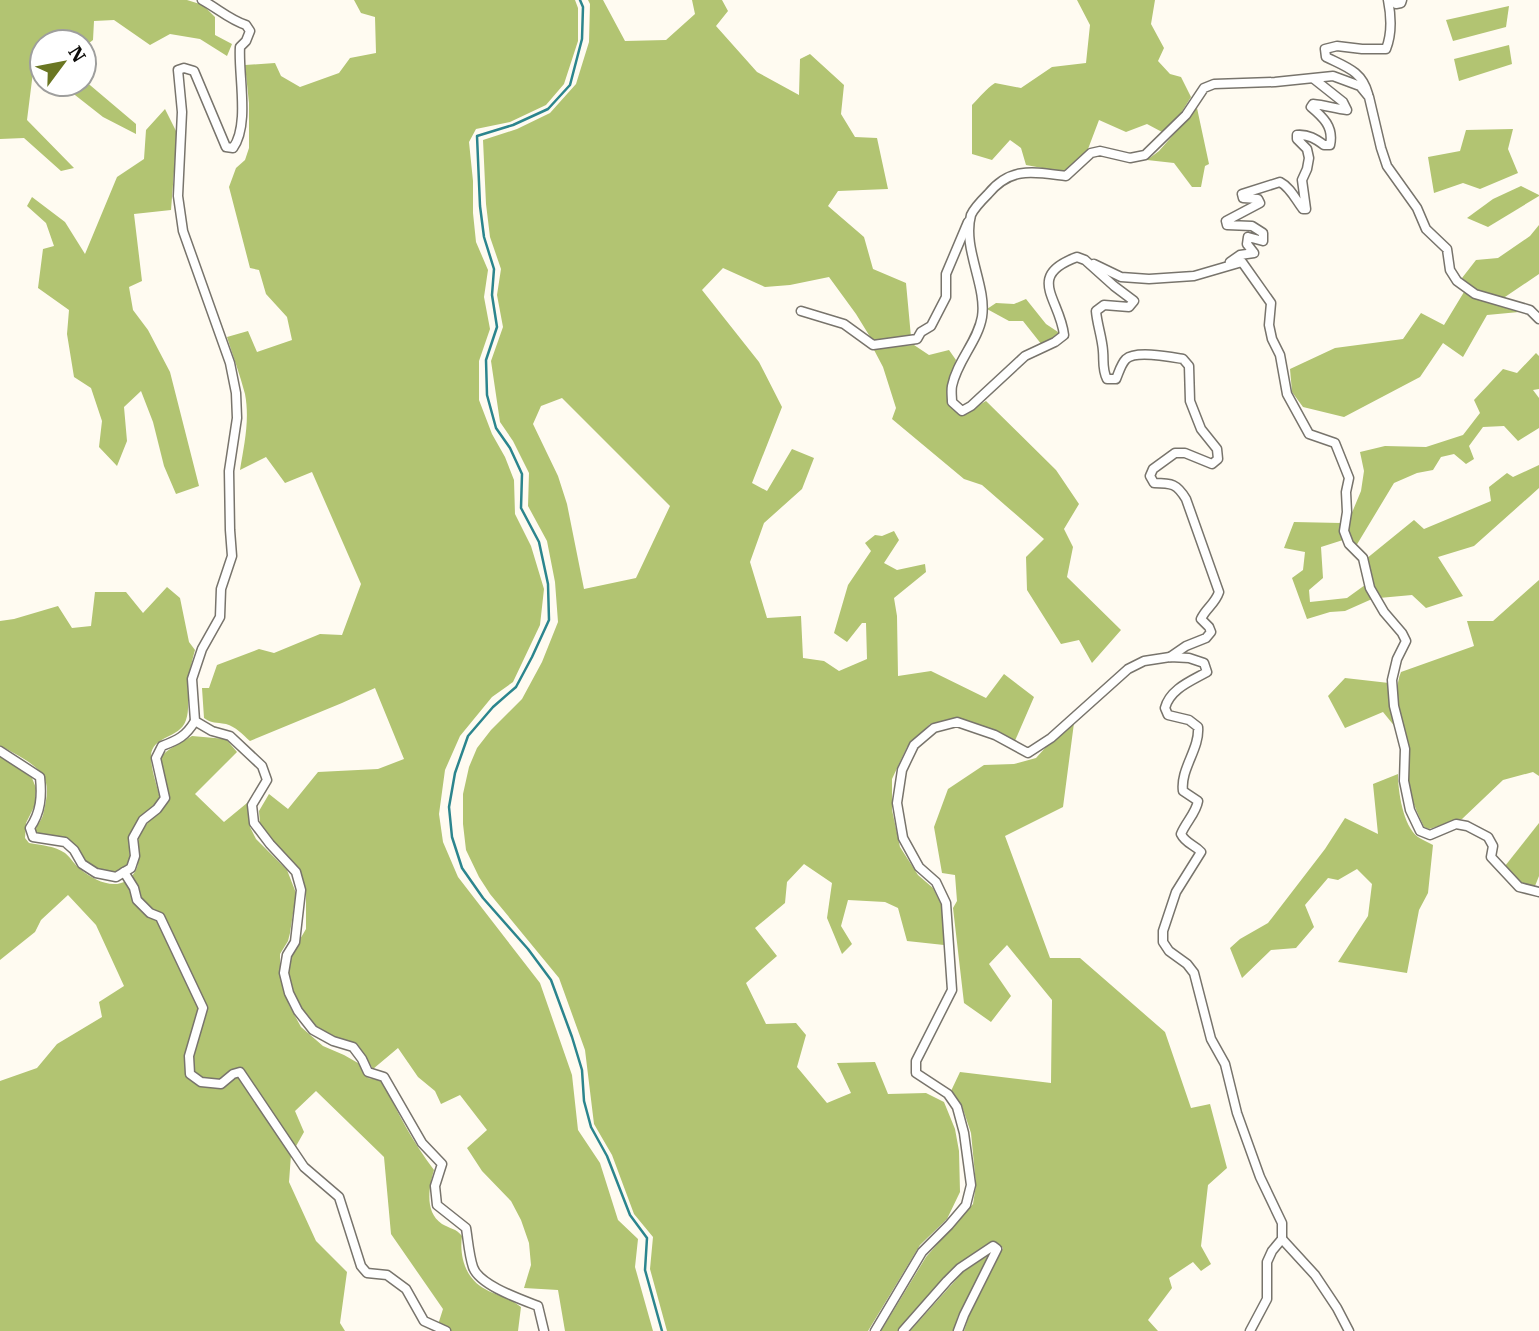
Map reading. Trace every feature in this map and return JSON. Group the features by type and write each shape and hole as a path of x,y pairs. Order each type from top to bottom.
{"street":[{"path":"0,751 40,777 42,793 37,817 30,828 33,836 65,842 74,850 82,864 96,873 116,877 131,868 135,856 133,838 143,820 157,809 165,798 156,758 162,746 175,742 188,732 194,720 192,679 202,649 220,617 221,589 232,555 229,471 237,418 236,393 230,363 183,231 178,196 182,112 178,70 184,68 194,71 226,147 233,148 239,140 242,101 240,47 250,31 246,25 202,0"},
{"path":"1388,0 1391,11 1389,42 1386,48 1337,46 1325,49 1326,57 1355,71 1366,84 1387,166 1417,208 1426,229 1447,249 1450,270 1458,281 1475,294 1530,310 1539,319"},
{"path":"1394,0 1396,4 1401,4 1402,0"},
{"path":"801,311 844,324 873,345 917,340 921,332 932,326 946,297 946,274 972,213 992,188 1005,178 1028,172 1066,176 1091,153 1100,151 1130,158 1144,155 1186,115 1204,88 1214,84 1334,76 1360,86 1369,97"},
{"path":"1225,266 1240,255 1254,253 1247,244 1248,237 1263,240 1263,233 1252,226 1227,225 1226,221 1260,203 1258,199 1244,198 1242,194 1280,182 1287,185 1303,209 1306,209 1302,180 1309,158 1307,149 1297,139 1297,135 1330,145 1332,139 1325,118 1311,107 1313,104 1324,104 1339,110 1348,110 1343,102 1314,79"},
{"path":"972,213 971,251 981,297 982,316 952,386 952,402 962,411 971,406 1025,356 1064,335 1048,282 1053,270 1066,261 1077,257 1121,277 1149,279 1194,276 1242,262 1271,303 1269,325 1280,355 1287,394 1309,434 1335,443 1349,478 1346,492 1348,512 1344,531 1349,544 1363,558 1370,588 1406,641 1397,659 1392,680 1394,706 1405,750 1404,781 1410,810 1420,831 1430,835 1456,824 1467,826 1488,837 1493,846 1491,857 1519,887 1539,892"},
{"path":"1085,260 1134,301 1129,307 1104,305 1096,311 1103,350 1103,370 1107,379 1116,379 1124,360 1130,355 1184,359 1189,366 1190,401 1200,429 1217,449 1218,459 1212,464 1185,453 1175,453 1153,470 1150,476 1154,483 1167,483 1178,487 1186,499 1219,592 1201,620 1211,632 1206,638 1186,646 1170,657"},
{"path":"875,1331 922,1252 966,1205 971,1185 964,1133 957,1107 948,1094 916,1073 916,1061 951,990 946,903 936,882 919,867 903,838 897,803 902,770 914,745 934,728 957,722 996,735 1028,752 1051,738 1128,669 1144,661 1170,657 1204,663 1207,672 1177,689 1165,708 1168,715 1189,720 1198,727 1198,735 1182,785 1183,792 1198,801 1197,808 1181,834 1184,841 1201,852 1176,892 1163,942 1169,951 1187,964 1194,973 1211,1039 1225,1064 1242,1126 1260,1177 1282,1223 1282,1238 1267,1262 1267,1299 1250,1331"},
{"path":"194,720 212,731 230,736 262,766 267,780 252,805 254,823 296,872 301,890 295,942 287,955 284,973 289,993 298,1011 313,1030 333,1041 353,1047 368,1072 384,1077 422,1143 442,1164 435,1186 437,1205 466,1228 473,1268 480,1279 538,1306 544,1331"},
{"path":"124,872 134,887 137,900 150,913 160,916 202,1009 189,1056 190,1074 201,1082 221,1084 240,1072 304,1167 339,1197 361,1266 368,1273 387,1275 406,1289 424,1321 446,1331"},
{"path":"1282,1238 1315,1275 1349,1331"},
{"path":"903,1331 960,1268 993,1246 997,1249 958,1331"}],"green space":[{"path":"0,0 187,0 203,5 215,17 215,35 232,44 227,56 200,39 170,34 150,45 114,20 94,21 94,28 28,28 30,98 27,120 74,168 61,171 24,138 0,139"},
{"path":"354,0 575,0 578,8 578,41 564,84 546,105 510,122 476,129 469,142 476,242 488,270 484,297 490,329 479,361 479,400 514,480 515,514 531,546 544,589 540,625 513,682 492,697 460,736 445,770 439,814 443,842 458,877 540,983 572,1075 578,1130 600,1163 618,1220 638,1239 635,1267 653,1331 565,1331 558,1290 524,1288 531,1265 529,1243 511,1201 482,1171 467,1148 487,1130 460,1095 441,1104 435,1091 418,1077 398,1048 373,1069 364,1055 316,1029 299,1009 288,972 289,958 306,929 306,891 300,871 273,842 260,823 259,811 269,794 288,809 318,772 378,769 404,759 375,688 250,741 233,727 204,718 202,688 209,688 217,665 259,649 274,653 320,634 342,635 361,584 312,472 285,483 266,457 240,470 247,413 245,394 227,337 248,331 257,352 292,340 287,317 266,294 259,270 250,268 229,187 236,168 245,160 249,148 249,103 245,65 275,63 281,76 300,87 339,73 350,58 376,53 375,17 361,13"},
{"path":"588,0 603,0 625,41 666,40 695,14 692,0 722,0 728,11 716,26 757,72 799,95 800,59 810,54 844,85 841,114 855,137 877,138 888,189 838,191 828,206 864,237 873,269 906,283 911,337 887,341 872,340 829,277 765,287 723,268 702,290 759,362 782,407 752,483 767,491 792,449 814,458 802,489 764,523 750,562 767,618 801,616 803,658 824,661 839,671 867,659 866,623 862,623 847,642 834,633 848,585 871,551 865,543 875,535 882,536 894,531 899,540 884,563 897,570 925,564 926,572 894,598 898,676 931,671 986,698 1004,674 1034,697 1014,743 957,718 930,724 907,747 892,779 892,810 900,847 918,875 933,888 942,906 944,945 907,941 898,908 885,902 848,900 841,926 852,944 842,954 827,918 832,883 804,864 787,882 785,903 755,928 777,956 746,983 766,1024 796,1023 806,1035 797,1067 827,1103 851,1093 837,1063 875,1062 888,1094 926,1093 944,1102 955,1129 959,1151 960,1192 947,1219 920,1245 868,1331 667,1331 650,1269 653,1237 634,1214 612,1155 594,1124 585,1050 559,978 490,894 466,850 463,794 469,767 477,748 491,730 522,699 542,662 558,622 555,582 547,541 528,506 529,473 500,422 491,361 503,327 497,295 501,269 490,237 483,140 517,129 550,113 576,84 589,42","holes":["562,398 670,506 636,578 584,589 567,504 558,476 533,424 541,406"]},
{"path":"1077,0 1155,0 1151,24 1164,48 1158,61 1170,74 1181,77 1191,97 1181,113 1162,132 1147,124 1126,132 1099,120 1088,149 1064,172 1026,165 1021,148 1010,140 992,160 972,154 972,105 992,85 995,83 1021,88 1052,67 1086,63 1090,25"},
{"path":"1509,6 1506,27 1453,41 1446,20"},
{"path":"1509,45 1512,64 1459,81 1454,59"},
{"path":"98,92 136,124 136,134 103,117 79,98 98,98"},
{"path":"1197,108 1209,164 1205,166 1201,187 1192,187 1174,163 1147,160 1159,151"},
{"path":"165,109 177,133 171,210 134,214 142,281 129,287 133,310 148,330 170,372 199,486 176,494 164,466 153,422 141,391 124,407 127,441 117,466 99,447 102,421 91,388 74,377 67,334 69,310 38,288 43,249 54,246 46,223 27,206 32,197 65,222 85,254 117,177 144,159 146,130"},
{"path":"1513,129 1508,149 1518,173 1480,189 1463,183 1434,193 1428,157 1460,151 1466,130"},
{"path":"1521,186 1539,196 1488,227 1467,218 1493,199"},
{"path":"1539,225 1539,274 1502,299 1478,292 1462,278 1476,260 1498,258 1530,236"},
{"path":"1464,292 1476,299 1519,312 1487,315 1463,357 1443,343 1420,377 1344,417 1303,407 1292,392 1290,369 1335,348 1403,339 1421,313 1444,325"},
{"path":"1026,299 1046,324 1061,334 1054,341 1042,345 1023,321 1009,321 987,309 996,303 1014,304"},
{"path":"914,345 929,355 949,350 956,360 948,390 948,398 955,410 962,415 986,401 1056,470 1079,504 1064,529 1073,547 1067,577 1121,630 1092,663 1079,640 1061,644 1027,590 1026,557 1044,539 982,485 964,479 892,419 896,408 883,367 873,348"},
{"path":"1536,353 1539,356 1539,389 1533,390 1539,398 1539,428 1518,441 1504,426 1483,427 1469,446 1474,459 1466,464 1454,454 1441,457 1433,470 1417,473 1394,483 1356,546 1347,531 1361,491 1364,471 1360,452 1385,446 1426,447 1463,435 1480,413 1474,400 1503,369 1517,373"},
{"path":"1539,465 1539,488 1474,546 1438,557 1463,596 1426,608 1412,595 1379,598 1366,559 1414,520 1424,529 1491,501 1489,487 1507,473 1513,477"},
{"path":"1294,522 1341,523 1343,540 1321,547 1323,578 1309,590 1310,602 1347,598 1365,585 1372,599 1345,611 1330,612 1307,619 1292,578 1303,570 1305,552 1284,548"},
{"path":"1539,580 1539,776 1533,772 1503,780 1462,819 1429,829 1424,827 1407,781 1406,737 1397,688 1401,672 1474,646 1467,621 1493,621"},
{"path":"167,587 180,598 189,642 195,650 188,682 187,716 178,731 161,740 153,749 152,767 160,799 155,807 140,818 128,837 128,867 116,873 100,872 86,864 77,849 35,834 43,815 46,782 33,765 0,746 0,621 58,606 72,628 91,626 95,592 126,592 143,613"},
{"path":"1345,678 1389,683 1396,728 1383,712 1345,728 1328,696"},
{"path":"1074,723 1063,807 1005,836 1050,958 1080,958 1165,1032 1191,1108 1210,1104 1227,1168 1208,1185 1201,1246 1211,1264 1201,1271 1193,1262 1169,1278 1172,1288 1148,1320 1158,1331 964,1331 1003,1248 993,1241 955,1267 899,1331 881,1331 926,1257 973,1204 976,1185 971,1133 962,1106 951,1091 960,1072 1051,1083 1052,1000 1007,945 989,964 1011,996 991,1022 964,1003 953,908 957,901 955,875 942,873 934,827 948,789 984,765 1014,764 1036,758"},
{"path":"192,736 226,739 237,752 195,794 224,822 247,803 250,827 256,839 287,870 296,893 288,941 280,954 280,975 289,1005 301,1027 323,1046 358,1063 368,1078 383,1081 406,1127 434,1170 429,1199 432,1213 442,1224 462,1236 465,1267 478,1285 521,1307 518,1331 436,1331 443,1309 391,1234 384,1157 316,1091 295,1111 304,1132 291,1155 289,1182 316,1241 347,1272 340,1323 345,1331 0,1331 0,1081 37,1068 57,1044 102,1017 99,1002 124,986 96,925 68,895 41,920 35,932 0,960 0,756 32,778 36,788 35,805 26,823 25,838 29,843 61,851 94,878 117,884 131,877 136,870 141,833 168,799 160,758"},
{"path":"1398,774 1405,817 1418,837 1433,845 1428,893 1419,910 1407,973 1338,962 1368,916 1372,884 1357,869 1338,880 1328,878 1305,905 1314,927 1296,948 1271,950 1242,978 1230,948 1268,923 1325,849 1345,818 1378,834 1373,784"},
{"path":"1539,823 1539,876 1535,886 1522,884 1505,866"},
{"path":"990,1254 953,1331 910,1331 963,1272"}],"waterway":[{"path":"580,0 583,7 582,39 570,85 548,109 513,125 477,136 480,206 484,237 494,269 492,295 497,327 486,360 487,395 496,428 510,448 522,474 521,508 539,542 548,584 549,620 516,687 493,707 468,736 455,773 449,807 452,837 462,868 483,898 551,980 582,1070 584,1101 591,1127 607,1156 630,1215 647,1238 645,1270 662,1331"}]}
